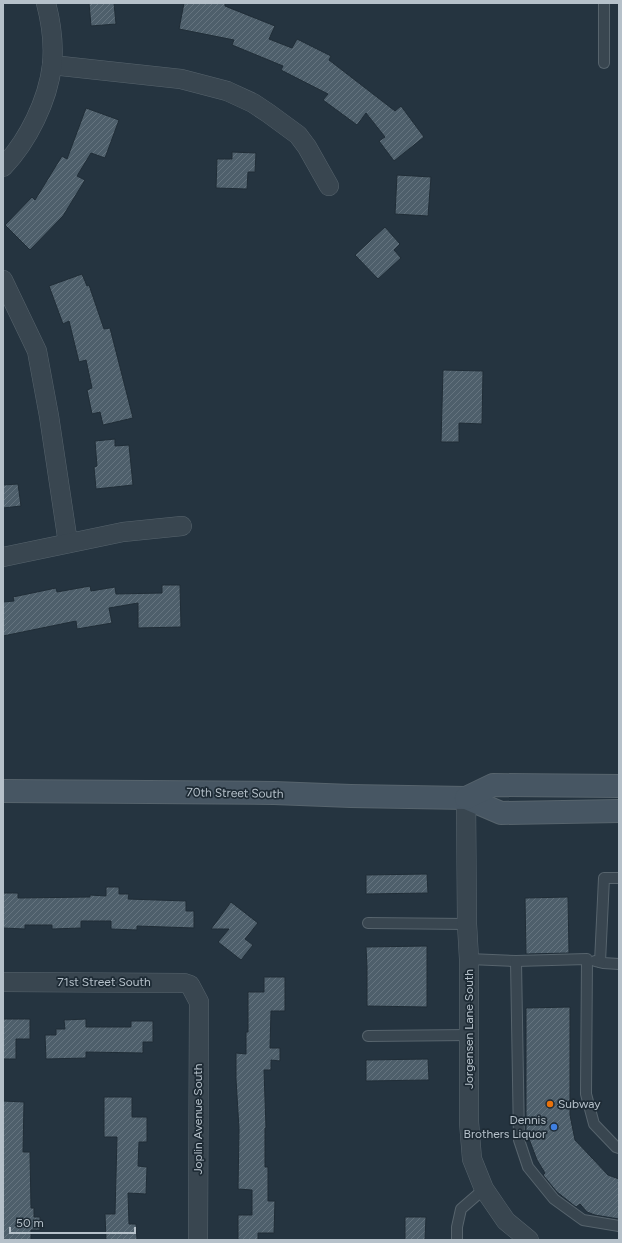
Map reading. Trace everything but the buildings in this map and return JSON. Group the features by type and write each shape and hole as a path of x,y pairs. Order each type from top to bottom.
{"main road":[{"name":"70th Street South","path":"466,798 493,785 619,786"},
{"name":"70th Street South","path":"3,791 274,792 351,796 466,798 501,813 619,811"}],"street":[{"path":"3,166 18,148 33,124 43,100 52,66 50,24 46,3"},
{"path":"52,66 180,79 227,91 253,103 298,136 307,147 329,186"},
{"path":"3,280 37,351 49,416 68,543"},
{"path":"3,557 123,532 182,526"},
{"name":"Jorgensen Lane South","path":"466,798 470,1035 469,1122 472,1158 484,1189 506,1221 529,1240"},
{"name":"71st Street South","path":"3,982 184,983 190,985 197,998"},
{"name":"Joplin Avenue South","path":"197,998 199,1002 198,1240"}],"lane":[{"path":"604,3 604,63"},
{"path":"600,962 604,878 619,878"},
{"path":"368,923 467,924"},
{"path":"469,959 587,959 619,964"},
{"path":"587,959 586,1094 594,1124 616,1147 619,1148"},
{"path":"516,960 519,1140 528,1167 554,1199 583,1220 619,1226"},
{"path":"368,1036 470,1035"},
{"path":"456,1240 456,1227 461,1209 484,1189"}],"place":[{"name":"Subway","path":"550,1104"},
{"name":"Dennis Brothers Liquor","path":"554,1127"}]}
